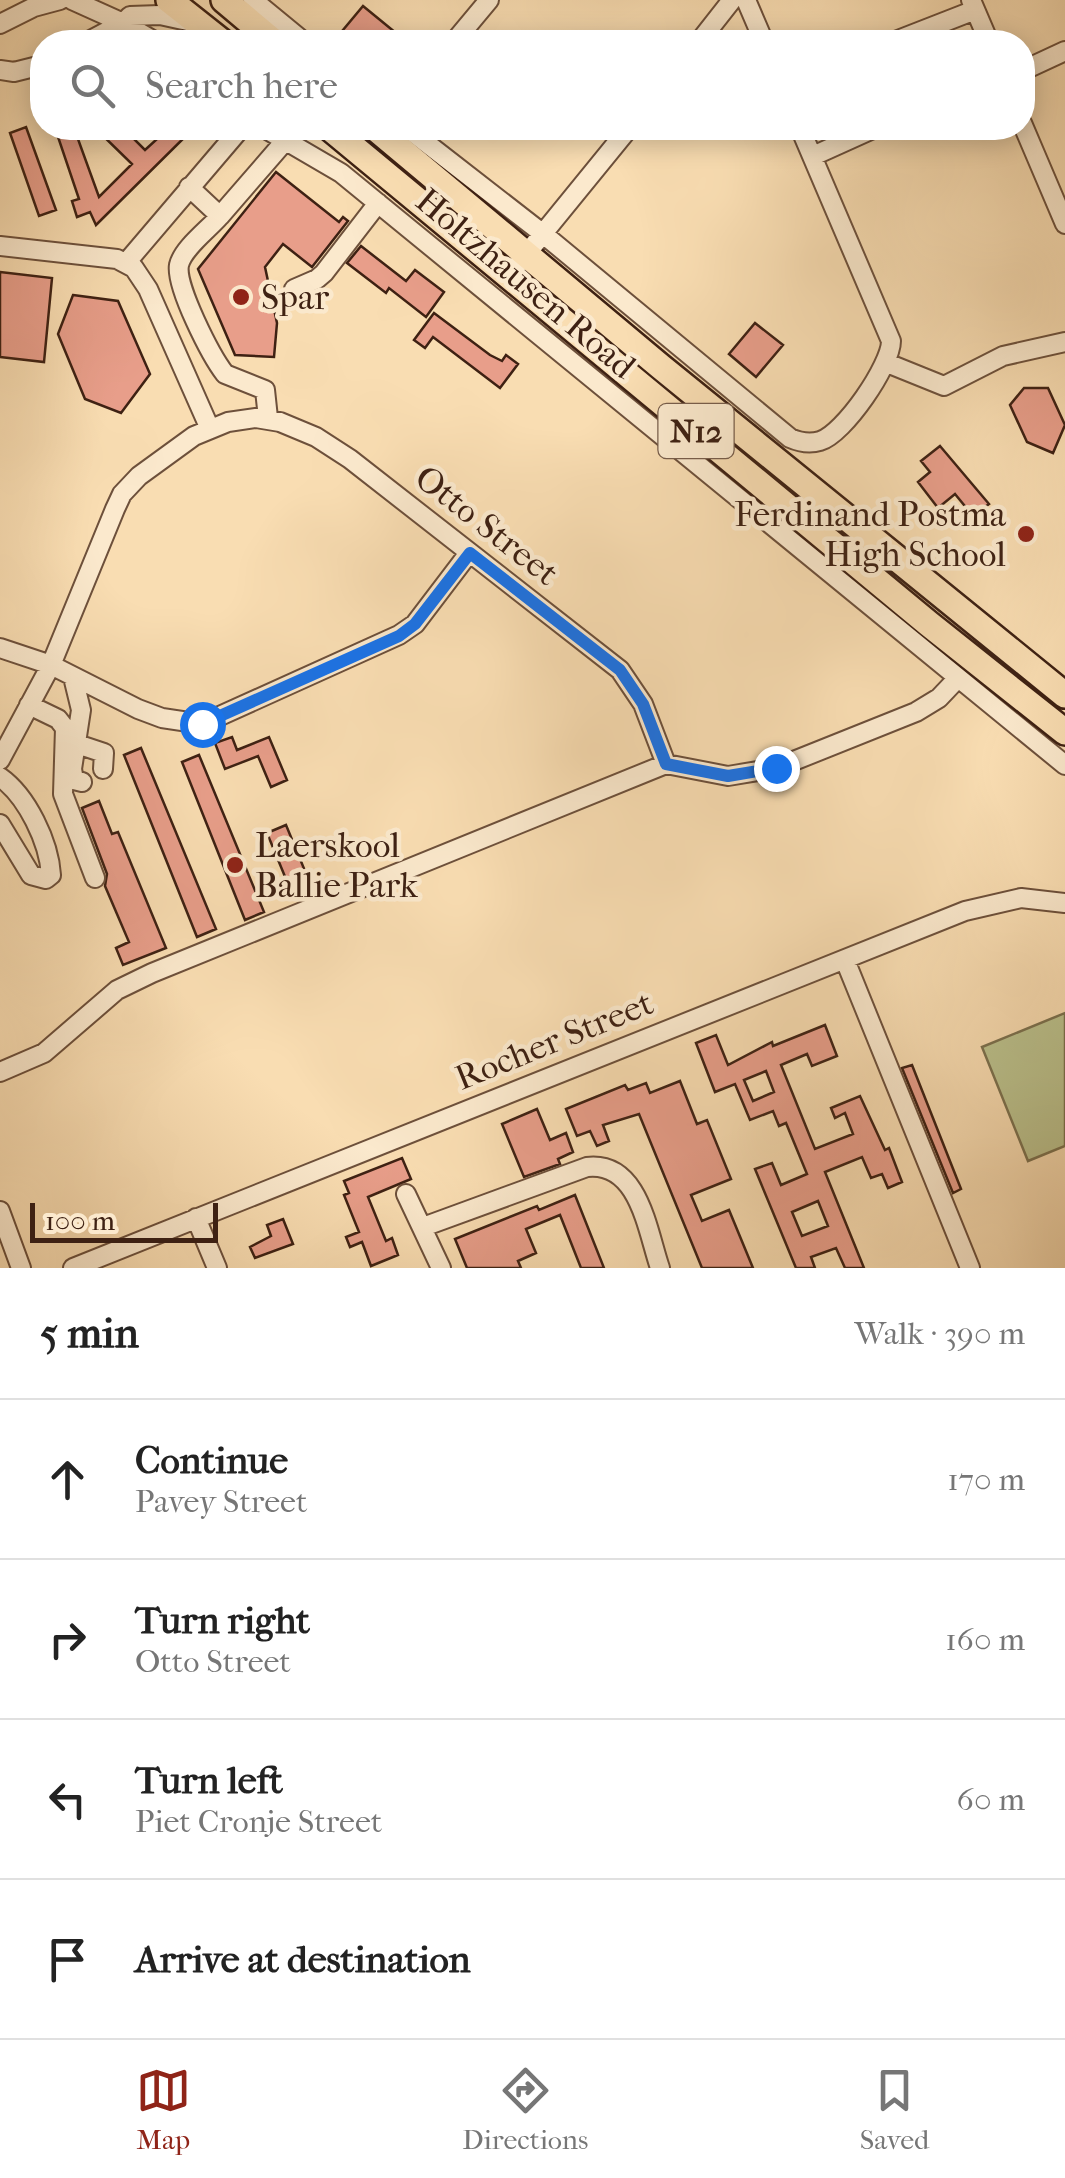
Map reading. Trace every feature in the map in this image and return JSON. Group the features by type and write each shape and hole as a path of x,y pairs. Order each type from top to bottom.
{"highway":[{"path":"169,0 205,30"},
{"path":"224,0 260,30"},
{"name":"N12","path":"345,140 1065,732"},
{"name":"N12","path":"391,140 534,244 846,519 1065,695"}],"street":[{"path":"0,24 34,7 60,0"},
{"path":"72,0 195,23"},
{"path":"253,0 289,30"},
{"path":"464,30 489,0"},
{"path":"708,30 732,0"},
{"path":"746,0 759,30"},
{"path":"918,30 973,5 984,30"},
{"path":"105,30 129,13"},
{"path":"1035,65 1065,51"},
{"path":"0,70 30,68"},
{"path":"126,262 231,140"},
{"name":"Holtzhausen Road","path":"420,140 534,244 790,438 799,442 820,441 835,432 887,363"},
{"path":"508,275 619,140"},
{"path":"806,140 891,341 887,363 944,386 1003,356 1065,342"},
{"path":"813,156 848,140"},
{"path":"1029,140 1065,224"},
{"path":"0,760 51,665 122,494 156,462 210,429 245,419 268,418 266,390 225,374 181,285 178,266 285,141"},
{"name":"Holtzhausen Road","path":"285,141 319,158 378,203 1065,764"},
{"path":"190,187 220,216"},
{"path":"294,289 324,273 378,203"},
{"path":"100,257 152,232"},
{"path":"148,290 152,232"},
{"path":"0,246 100,257 126,262 134,268 148,290 210,429"},
{"name":"Otto Street","path":"268,418 316,437 338,452 620,670 643,704 666,764"},
{"path":"0,648 51,665 138,710 202,724 399,636 415,624 470,553"},
{"path":"73,677 81,703 72,769 74,780 82,782"},
{"path":"0,1072 44,1053 117,990 140,978 666,764 728,776 776,768 916,712 940,698 958,678"},
{"path":"29,705 58,719 65,728 62,794 95,878"},
{"path":"77,744 104,754 104,769"},
{"path":"0,778 20,795 42,841 51,875 46,879 31,875 0,824"},
{"name":"Rocher Street","path":"72,1268 965,911 1022,898 1065,902"},
{"path":"846,960 970,1268"},
{"path":"422,1227 587,1167 610,1167 618,1171 634,1192 660,1268"},
{"path":"406,1194 441,1268"},
{"path":"0,1211 22,1268"},
{"path":"196,1218 217,1268"}],"green space":[{"path":"1065,1013 1065,1146 1028,1161 982,1047"}],"building":[{"path":"363,6 392,30 343,30"},
{"path":"26,127 56,210 39,216 10,133"},
{"path":"59,140 78,140 99,197 132,164 107,140 135,140 145,150 156,140 182,140 96,225 90,212 77,217 72,201 79,199"},
{"path":"276,172 339,222 343,217 348,221 312,267 283,244 265,267 277,323 274,357 235,355 198,269"},
{"path":"361,246 406,281 415,270 444,292 426,317 389,288 386,293 347,263"},
{"path":"0,272 52,278 44,362 0,357"},
{"path":"73,295 118,301 150,374 121,413 85,399 58,334"},
{"path":"434,313 490,355 502,361 506,355 518,364 500,388 433,337 425,348 414,340"},
{"path":"755,323 783,345 756,377 729,354"},
{"path":"1024,388 1048,388 1065,425 1053,453 1027,442 1010,405"},
{"path":"940,446 989,504 973,516 955,494 938,508 918,482 930,472 921,461"},
{"path":"232,737 237,750 269,737 287,780 271,787 258,756 225,769 215,743"},
{"path":"141,748 216,929 197,937 124,755"},
{"path":"199,755 264,912 245,920 182,762"},
{"path":"99,801 112,834 118,832 166,948 123,965 116,948 129,942 105,886 107,874 82,808"},
{"path":"286,825 312,888 293,896 267,833"},
{"path":"825,1025 837,1056 812,1066 807,1054 781,1065 815,1149 853,1134 845,1113 835,1118 831,1108 860,1096 885,1150 889,1148 902,1182 888,1188 882,1174 871,1178 862,1157 825,1172 864,1268 845,1268 836,1248 811,1257 815,1268 796,1268 755,1169 772,1163 781,1185 807,1174 786,1123 779,1126 773,1111 750,1120 735,1084 715,1092 696,1043 716,1035 728,1065 772,1042 773,1046","holes":["766,1071 774,1092 753,1101 744,1080","818,1201 828,1226 802,1236 792,1212"]},
{"path":"912,1065 961,1189 953,1193 902,1068"},
{"path":"680,1081 697,1124 707,1120 731,1179 691,1195 702,1221 729,1210 753,1268 702,1268 639,1114 603,1125 609,1141 597,1146 590,1131 577,1136 566,1109 625,1085 628,1090 646,1083 650,1093"},
{"path":"537,1109 550,1140 566,1133 573,1152 558,1159 560,1164 524,1177 502,1124"},
{"path":"402,1158 411,1179 368,1197 386,1241 392,1238 398,1255 371,1266 362,1242 350,1247 346,1237 359,1232 344,1195 349,1193 344,1181"},
{"path":"575,1195 604,1268 581,1268 560,1215 526,1229 536,1253 518,1261 521,1268 467,1268 455,1239"},
{"path":"283,1219 293,1244 255,1258 250,1247 271,1236 267,1225"}],"place":[{"name":"Spar","path":"241,297"},
{"name":"Ferdinand Postma High School","path":"1026,534"},
{"name":"Laerskool Ballie Park","path":"235,865"}],"route":[{"path":"202,724 399,636 415,624 470,553 620,670 643,704 666,764 728,776 776,768"}]}
